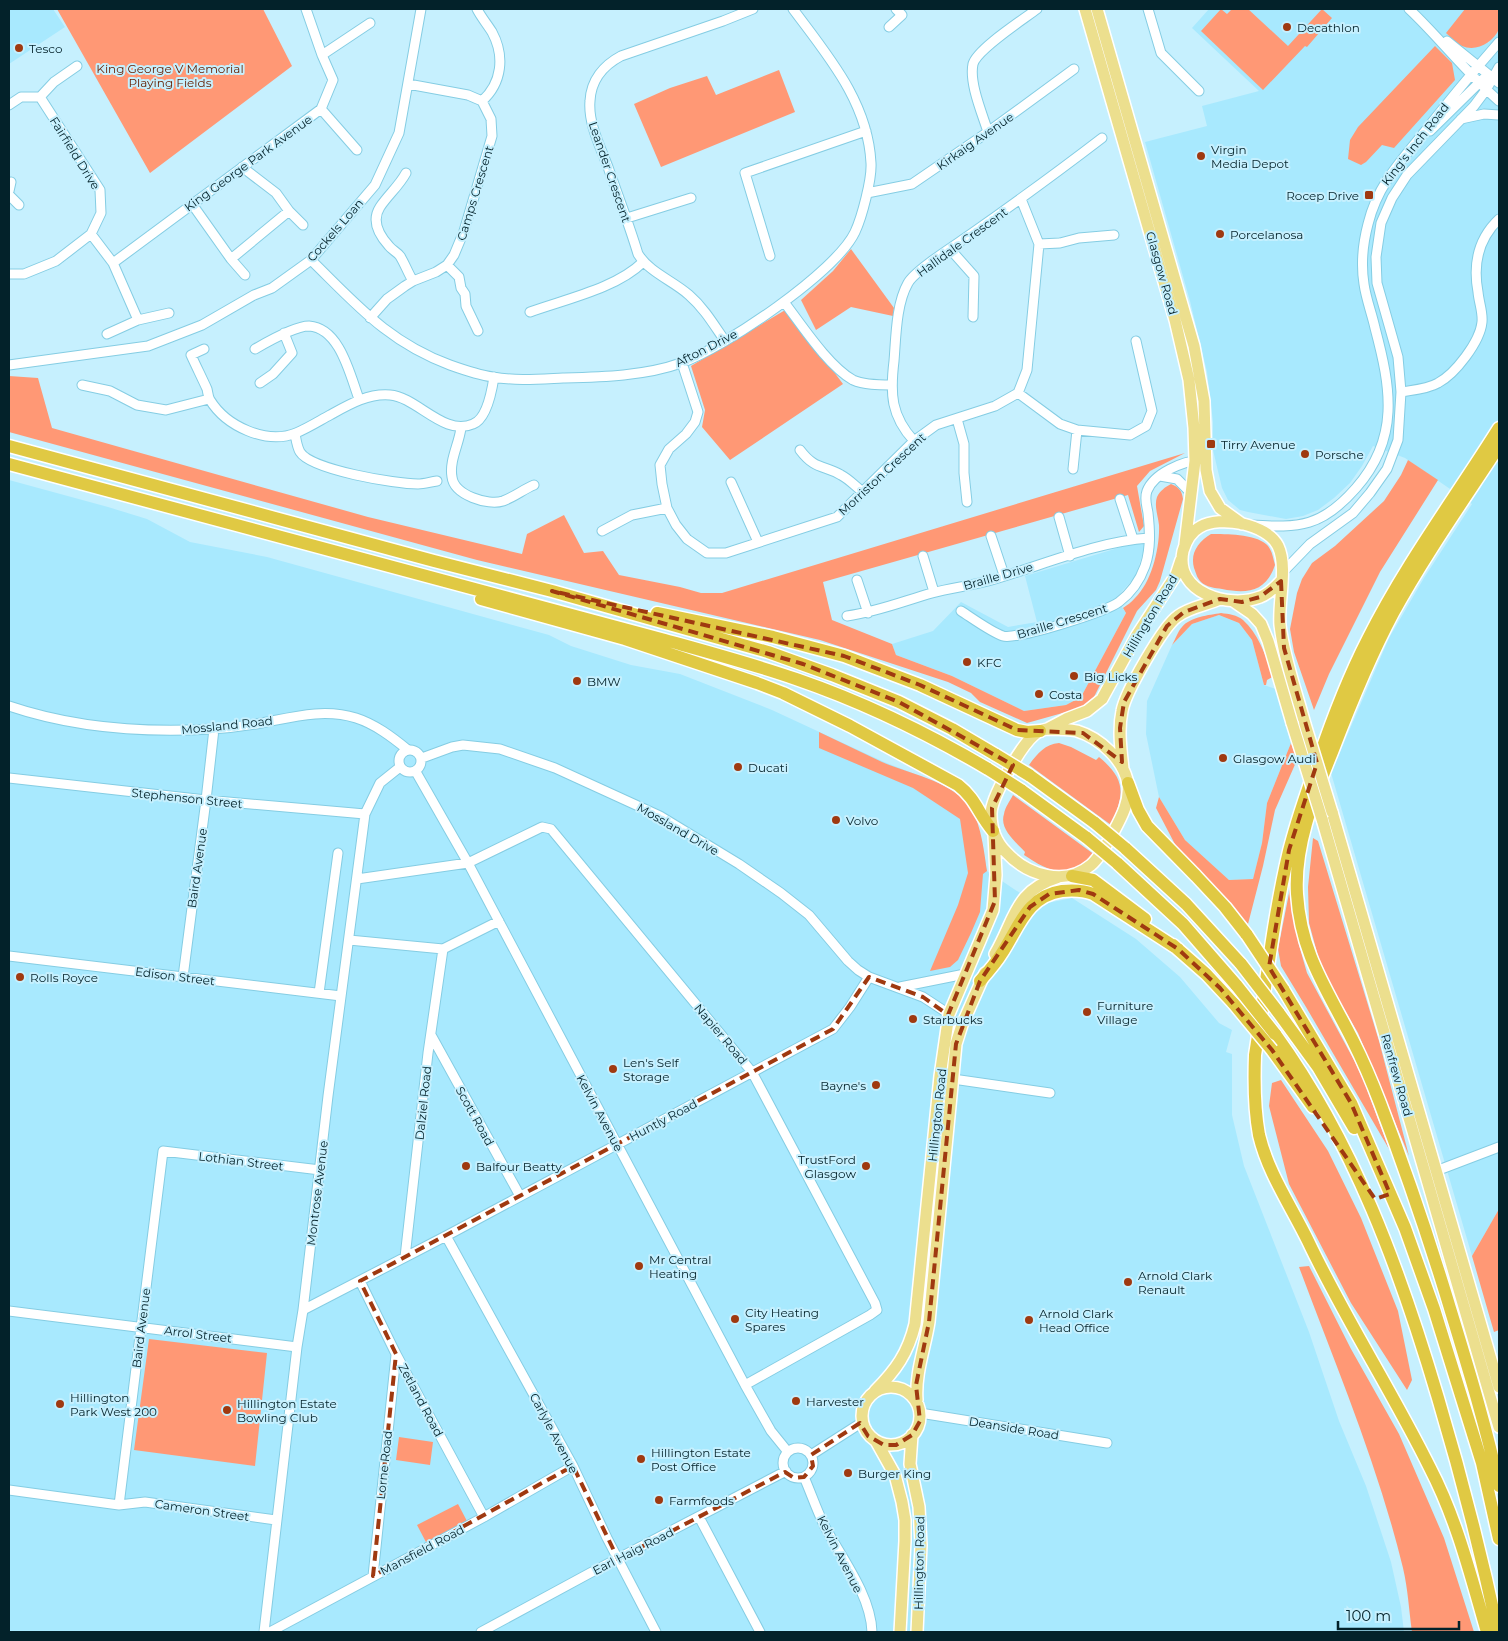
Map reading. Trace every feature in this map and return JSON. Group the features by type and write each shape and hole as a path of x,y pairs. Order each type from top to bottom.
{"highway":[{"path":"1487,1632 1453,1522 1434,1476 1406,1421 1331,1288 1269,1165 1258,1128 1254,1074 1255,1055 1285,869 1296,824 1326,737 1348,682 1384,608 1499,428"},
{"path":"9,446 434,562 552,591 808,646 844,656 920,685 1017,730 1027,732 1043,730"},
{"path":"1499,446 1419,569 1395,609 1370,660 1324,773 1305,827 1300,849 1297,884 1301,926 1312,963 1360,1056 1412,1188 1461,1344 1499,1486"},
{"path":"9,464 656,637 796,678 909,725 988,769 1021,790 1087,838 1117,863 1188,929 1237,986 1275,1034 1311,1088 1352,1166 1384,1238 1421,1342 1467,1501 1498,1632"},
{"path":"177,510 625,639 758,683 783,693 850,726 958,785 971,797 985,822 994,833"},
{"path":"552,591 803,664 899,702 952,729 1029,775 1095,823 1125,848 1186,904 1241,964 1318,1067 1390,1194"},
{"path":"1125,777 1138,810 1147,826 1225,907 1247,935 1283,989 1351,1103 1416,1258 1482,1462 1499,1539"},
{"path":"1066,876 1094,880 1150,923 1206,974 1272,1050 1306,1096 1352,1166"},
{"path":"980,981 1001,954 1030,907 1043,897 1055,892 1079,890 1093,894 1178,949"}],"main road":[{"name":"Glasgow Road","path":"1085,9 1176,320 1189,380 1194,428 1200,460 1212,497 1220,508 1244,524"},
{"name":"Glasgow Road","path":"1097,9 1194,346 1204,401 1200,460 1190,492 1185,544"},
{"path":"1212,522 1244,524 1265,532 1277,544 1281,553 1282,577 1274,589 1260,597 1242,602 1205,594 1192,585 1184,572 1182,556 1185,544 1195,530 1205,524 1212,522"},
{"name":"Hillington Road","path":"1043,730 1087,711 1102,699 1137,635 1176,575 1182,556"},
{"name":"Renfrew Road","path":"1282,577 1280,624 1284,648 1499,1387"},
{"name":"Renfrew Road","path":"1226,599 1247,610 1261,624 1268,641 1499,1428"},
{"name":"Hillington Road","path":"1125,777 1120,719 1124,702 1132,685 1163,631 1172,621 1184,612 1226,599"},
{"path":"1043,730 1070,730 1090,736 1111,752 1125,777 1128,794 1124,810 1110,839 1092,864 1066,876 1042,875 1023,866 1004,850 994,833 991,814 993,802 1027,742 1043,730"},
{"name":"Hillington Road","path":"875,1391 898,1366 908,1346 915,1324 948,1014 993,910 996,878 994,833"},
{"name":"Hillington Road","path":"916,1400 916,1378 926,1343 929,1322 956,1044 980,981 1024,897 1038,884 1066,876"},
{"path":"896,1387 906,1390 916,1400 920,1413 917,1428 912,1435 896,1445 884,1445 868,1436 862,1422 863,1406 875,1391 896,1387"},
{"name":"Hillington Road","path":"912,1435 910,1464 919,1506 921,1545 917,1632"},
{"name":"Hillington Road","path":"876,1441 895,1475 905,1520 900,1632"}],"street":[{"name":"King George Park Avenue","path":"113,263 321,109 333,80 306,9"},
{"name":"Cockels Loan","path":"9,365 148,346 202,325 254,295 272,288 311,260 375,185 399,133 421,9"},
{"path":"408,84 468,95 482,101 489,95 498,79 500,62 497,44 492,32 477,9"},
{"name":"Leander Crescent","path":"725,341 691,297 652,270 643,262 638,254 627,218 593,127 590,102 591,93 599,74 613,60 753,9"},
{"name":"Afton Drive","path":"311,260 370,318 392,336 417,351 450,365 494,377 539,380 611,376 664,368 682,363 725,341 784,302 830,264 854,233 867,193 871,165 866,131 850,89 832,61 793,9"},
{"path":"988,132 973,80 973,63 984,49 1037,9"},
{"path":"1148,9 1161,53 1199,91"},
{"path":"1408,9 1430,29 1496,80"},
{"path":"888,27 902,11"},
{"path":"322,55 370,23"},
{"path":"1430,29 1470,75 1499,101"},
{"name":"King's Inch Road","path":"1244,524 1292,527 1312,522 1336,509 1346,500 1374,462 1385,434 1390,404 1385,364 1364,284 1364,242 1368,224 1379,192 1388,176 1499,42"},
{"path":"9,105 22,97 40,97 54,82 77,66"},
{"name":"King's Inch Road","path":"1282,577 1310,544 1353,513 1387,469 1398,440 1401,392 1398,357 1377,283 1376,257 1382,223 1392,198 1407,175 1474,106 1496,80 1499,67"},
{"name":"Kirkaig Avenue","path":"867,193 912,184 988,132 1074,69"},
{"path":"1409,151 1462,102 1478,83 1483,79 1496,80"},
{"name":"Fairfield Drive","path":"40,97 100,190 101,213 91,234"},
{"name":"Camps Crescent","path":"447,265 461,241 492,136 492,119 482,101"},
{"path":"321,109 357,150"},
{"path":"1459,120 1484,114 1499,115"},
{"path":"770,256 745,173 866,131"},
{"name":"Hallidale Crescent","path":"914,441 904,429 892,402 891,385 900,302 908,282 950,248 1021,199 1102,138"},
{"path":"242,167 276,193 289,211 303,225"},
{"path":"406,173 400,184 380,206 375,222 378,231 390,248 401,257 413,281"},
{"path":"9,195 19,205"},
{"path":"627,218 691,198"},
{"path":"1021,199 1038,244 1027,370 1018,393 1060,424 1077,430 1130,435 1146,426 1152,411 1136,342"},
{"path":"192,204 231,259 245,275"},
{"path":"231,259 289,211"},
{"path":"1401,392 1427,388 1439,383 1459,365 1473,345 1482,324 1475,269 1483,238 1499,219"},
{"path":"9,274 24,274 56,261 91,234 113,263 138,320"},
{"path":"1038,244 1060,243 1079,238 1114,235"},
{"path":"950,248 974,276 973,317"},
{"path":"530,312 612,284 632,272 643,262"},
{"path":"370,318 387,299 413,281 436,272 447,265 459,277 461,288 465,294 466,306 478,331"},
{"path":"784,302 829,359 844,374 854,381 891,385"},
{"path":"107,334 138,320 169,313"},
{"path":"254,349 284,333 308,326 326,331 337,343 359,399"},
{"path":"260,383 273,374 292,353 284,333"},
{"path":"204,349 191,354 209,399 223,416 240,428 273,437 295,434 359,399 390,395 403,399 450,426 461,428 475,424 481,418 492,394 494,377"},
{"name":"Morriston Crescent","path":"682,363 698,412 695,422 686,434 669,449 660,465 662,484 667,508 676,526 687,539 707,553 726,552 837,517 914,441 936,425 995,406 1018,393"},
{"path":"82,385 110,391 137,405 166,410 209,399"},
{"path":"957,419 964,444 967,502"},
{"path":"461,428 452,467 452,478 456,488 482,500 502,501 534,484"},
{"path":"1073,469 1077,430"},
{"path":"295,434 301,453 311,461 325,467 388,481 417,484 437,482"},
{"path":"800,450 812,463 840,474 863,492"},
{"path":"1159,476 1172,469 1200,460"},
{"path":"1159,476 1177,479 1190,492"},
{"name":"Braille Crescent","path":"961,611 1004,636 1014,636 1028,634 1101,611 1119,602 1137,583 1147,560 1150,538 1146,497 1150,486 1159,476"},
{"path":"731,482 758,542"},
{"path":"1120,499 1133,539"},
{"path":"602,531 632,515 667,508"},
{"path":"1059,517 1070,556"},
{"path":"991,536 1004,575"},
{"name":"Braille Drive","path":"847,616 868,613 934,592 988,581 1133,539 1150,538"},
{"path":"923,556 934,592"},
{"path":"857,580 868,613"},
{"name":"Mossland Road","path":"9,706 29,713 91,725 128,729 214,729 306,714 331,714 354,718 368,723 393,738 408,750"},
{"name":"Baird Avenue","path":"183,977 214,729"},
{"name":"Mossland Drive","path":"422,758 452,747 464,745 500,749 555,768 660,816 739,864 781,893 808,915 848,961 869,977 923,997 948,1014"},
{"path":"408,750 417,752 422,758 422,764 416,772 404,771 400,767 399,760 402,754 408,750"},
{"name":"Montrose Avenue","path":"264,1632 297,1347 365,814 380,783 400,767"},
{"name":"Kelvin Avenue","path":"416,772 468,863 771,1431 788,1452"},
{"name":"Stephenson Street","path":"9,778 206,800 365,814"},
{"name":"Napier Road","path":"357,880 468,863 542,826 551,829 752,1072 877,1310 746,1385"},
{"path":"319,993 338,854"},
{"path":"349,940 443,950 498,921"},
{"name":"Dalziel Road","path":"405,1257 443,950"},
{"name":"Edison Street","path":"9,956 341,996"},
{"name":"Mossland Drive","path":"900,987 965,974"},
{"name":"Huntly Road","path":"303,1310 446,1236 833,1029 869,977"},
{"name":"Scott Road","path":"431,1035 520,1196"},
{"path":"953,1078 1050,1093"},
{"path":"1436,1171 1499,1147"},
{"name":"Baird Avenue","path":"119,1505 162,1152"},
{"name":"Lothian Street","path":"162,1152 320,1170"},
{"name":"Carlyle Avenue","path":"446,1236 573,1466 656,1632"},
{"name":"Zetland Road","path":"360,1281 396,1354 484,1517"},
{"name":"Arrol Street","path":"9,1311 297,1347"},
{"name":"Lorne Road","path":"373,1576 396,1354"},
{"name":"Deanside Road","path":"920,1413 1107,1443"},
{"path":"811,1455 862,1422"},
{"path":"800,1448 811,1455 813,1466 808,1474 804,1477 794,1478 786,1471 784,1460 788,1452 800,1448"},
{"name":"Mansfield Road","path":"270,1632 484,1517 573,1466"},
{"name":"Earl Haig Road","path":"481,1632 786,1471"},
{"name":"Kelvin Avenue","path":"804,1477 824,1524 865,1603 872,1629"},
{"name":"Cameron Street","path":"9,1490 119,1505 145,1502 276,1520"},
{"path":"699,1517 760,1632"}],"highlighted area":[{"path":"1281,581 1284,648 1317,763 1289,850 1269,967 1351,1103 1390,1194 1375,1199 1272,1050 1220,988 1178,949 1093,894 1079,890 1049,894 1030,907 980,981 956,1044 929,1322 916,1385 920,1421 912,1435 896,1445 884,1445 868,1436 860,1423 811,1455 813,1466 804,1477 794,1478 785,1472 618,1559 573,1466 373,1576 396,1354 360,1281 833,1029 869,977 923,997 948,1015 995,901 992,808 1013,765 899,702 803,664 552,591 844,656 920,685 1017,730 1083,733 1122,762 1120,728 1124,702 1167,626 1184,612 1220,599 1242,602 1260,597"}],"shaded area":[{"name":"Tesco","path":"9,9 53,9 65,27 9,64"},
{"path":"1209,9 1466,9 1488,43 1499,29 1499,1209 1472,1256 1331,773 1389,638 1424,578 1472,504 1405,458 1373,446 1350,483 1318,510 1303,516 1286,519 1248,512 1240,510 1228,500 1222,488 1213,450 1213,422 1207,372 1190,301 1145,142 1207,126 1202,106 1259,91 1192,28"},
{"path":"9,480 147,519 190,542 267,557 549,635 571,646 631,665 680,674 772,710 884,762 941,784 958,795 974,817 982,841 987,871 1041,907 1047,903 1072,898 1136,939 1180,977 1219,1023 1232,1030 1226,1052 1232,1054 1232,1115 1244,1166 1309,1332 1339,1421 1366,1486 1391,1562 1401,1607 1404,1632 9,1632"},
{"path":"1141,541 1145,546 1136,576 1116,598 1126,613 1081,697 1066,705 1024,711 952,676 896,655 892,644 933,631 961,602 1008,627 1037,622 1025,576"},
{"path":"1219,615 1239,623 1252,640 1264,685 1276,689 1291,743 1267,803 1262,843 1253,879 1229,880 1185,840 1159,797 1146,734 1147,701 1172,645 1192,624"}],"green space":[{"name":"King George V Memorial Playing Fields","path":"57,9 263,9 292,66 150,173"},
{"path":"1221,9 1227,14 1232,9 1248,9 1288,46 1322,9 1332,18 1307,47 1305,46 1263,90 1201,31"},
{"path":"1465,9 1499,9 1499,29 1493,38 1484,45 1467,48 1458,44 1446,33"},
{"path":"1435,46 1452,63 1455,80 1394,148 1382,145 1361,165 1348,159 1350,140 1358,127"},
{"path":"779,70 795,112 661,167 634,104 670,88 707,76 716,95"},
{"path":"851,249 894,308 893,316 851,307 816,330 801,300 833,271"},
{"path":"787,309 843,384 730,460 702,427 705,410 691,366"},
{"path":"9,376 38,378 52,428 368,517 522,554 527,534 564,515 584,553 603,551 619,575 701,593 722,593 1185,453 1150,471 1137,486 1144,526 1139,532 1128,495 823,582 832,620 892,644 896,655 952,676 1024,711 1066,705 1081,697 1126,613 1123,608 1141,591 1154,564 1159,534 1156,507 1157,497 1163,489 1171,484 1180,490 1183,499 1156,590 1137,611 1093,699 1084,707 1027,723 980,702 971,693 948,682 820,640 477,560 9,432"},
{"path":"1408,460 1438,480 1380,572 1329,674 1314,710 1294,652 1290,629 1297,593 1302,579 1312,563 1335,546 1384,501 1401,475"},
{"path":"1211,534 1247,536 1266,544 1271,551 1275,565 1266,581 1261,586 1247,591 1231,591 1211,587 1201,582 1194,568 1193,557 1199,544"},
{"path":"1221,613 1241,618 1249,626 1262,646 1274,676 1267,680 1266,685 1264,685 1252,640 1239,623 1219,615 1192,624 1172,645 1185,624 1200,617"},
{"path":"819,732 882,762 939,783 959,796 968,804 972,811 981,836 987,871 983,874 980,912 958,960 950,967 930,971 958,905 968,873 960,819 913,788 819,748"},
{"path":"1059,743 1096,760 1099,757 1115,773 1119,781 1120,796 1119,805 1111,825 1029,765 1038,753 1050,745"},
{"path":"1291,743 1297,760 1275,810 1248,924 1178,850 1156,808 1159,797 1185,840 1229,880 1253,879 1262,843 1267,803"},
{"path":"1013,795 1095,855 1079,868 1065,872 1050,869 1024,855 1025,852 1006,830 1003,820 1006,806"},
{"path":"1313,838 1318,841 1379,1041 1409,1156 1358,1033 1329,983 1318,956 1309,923 1308,887"},
{"path":"1294,868 1294,907 1299,945 1307,973 1355,1062 1389,1149 1281,966 1278,949"},
{"path":"1281,1080 1328,1151 1361,1218 1398,1311 1412,1380 1407,1390 1351,1303 1289,1184 1269,1106 1272,1083"},
{"path":"1499,1209 1499,1330 1494,1332 1472,1256"},
{"path":"1309,1266 1351,1349 1399,1434 1444,1538 1474,1632 1412,1632 1403,1568 1381,1491 1356,1416 1299,1267"},
{"path":"149,1339 267,1353 255,1466 134,1450"},
{"path":"399,1437 433,1442 430,1465 396,1460"},
{"path":"458,1504 468,1523 427,1544 417,1525"}],"place":[{"name":"Decathlon","path":"1287,27"},
{"name":"Tesco","path":"19,48"},
{"name":"Virgin Media Depot","path":"1201,156"},
{"name":"Rocep Drive","path":"1369,195"},
{"name":"Porcelanosa","path":"1220,234"},
{"name":"Tirry Avenue","path":"1211,444"},
{"name":"Porsche","path":"1305,454"},
{"name":"KFC","path":"967,662"},
{"name":"Big Licks","path":"1074,676"},
{"name":"BMW","path":"577,681"},
{"name":"Costa","path":"1039,694"},
{"name":"Glasgow Audi","path":"1223,758"},
{"name":"Ducati","path":"738,767"},
{"name":"Volvo","path":"836,820"},
{"name":"Rolls Royce","path":"20,977"},
{"name":"Furniture Village","path":"1087,1012"},
{"name":"Starbucks","path":"913,1019"},
{"name":"Len's Self Storage","path":"613,1069"},
{"name":"Bayne's","path":"876,1085"},
{"name":"Balfour Beatty","path":"466,1166"},
{"name":"TrustFord Glasgow","path":"866,1166"},
{"name":"Mr Central Heating","path":"639,1266"},
{"name":"Arnold Clark Renault","path":"1128,1282"},
{"name":"City Heating Spares","path":"735,1319"},
{"name":"Arnold Clark Head Office","path":"1029,1320"},
{"name":"Harvester","path":"796,1401"},
{"name":"Hillington Park West 200","path":"60,1404"},
{"name":"Hillington Estate Bowling Club","path":"227,1410"},
{"name":"Hillington Estate Post Office","path":"641,1459"},
{"name":"Burger King","path":"848,1473"},
{"name":"Farmfoods","path":"659,1500"}]}
